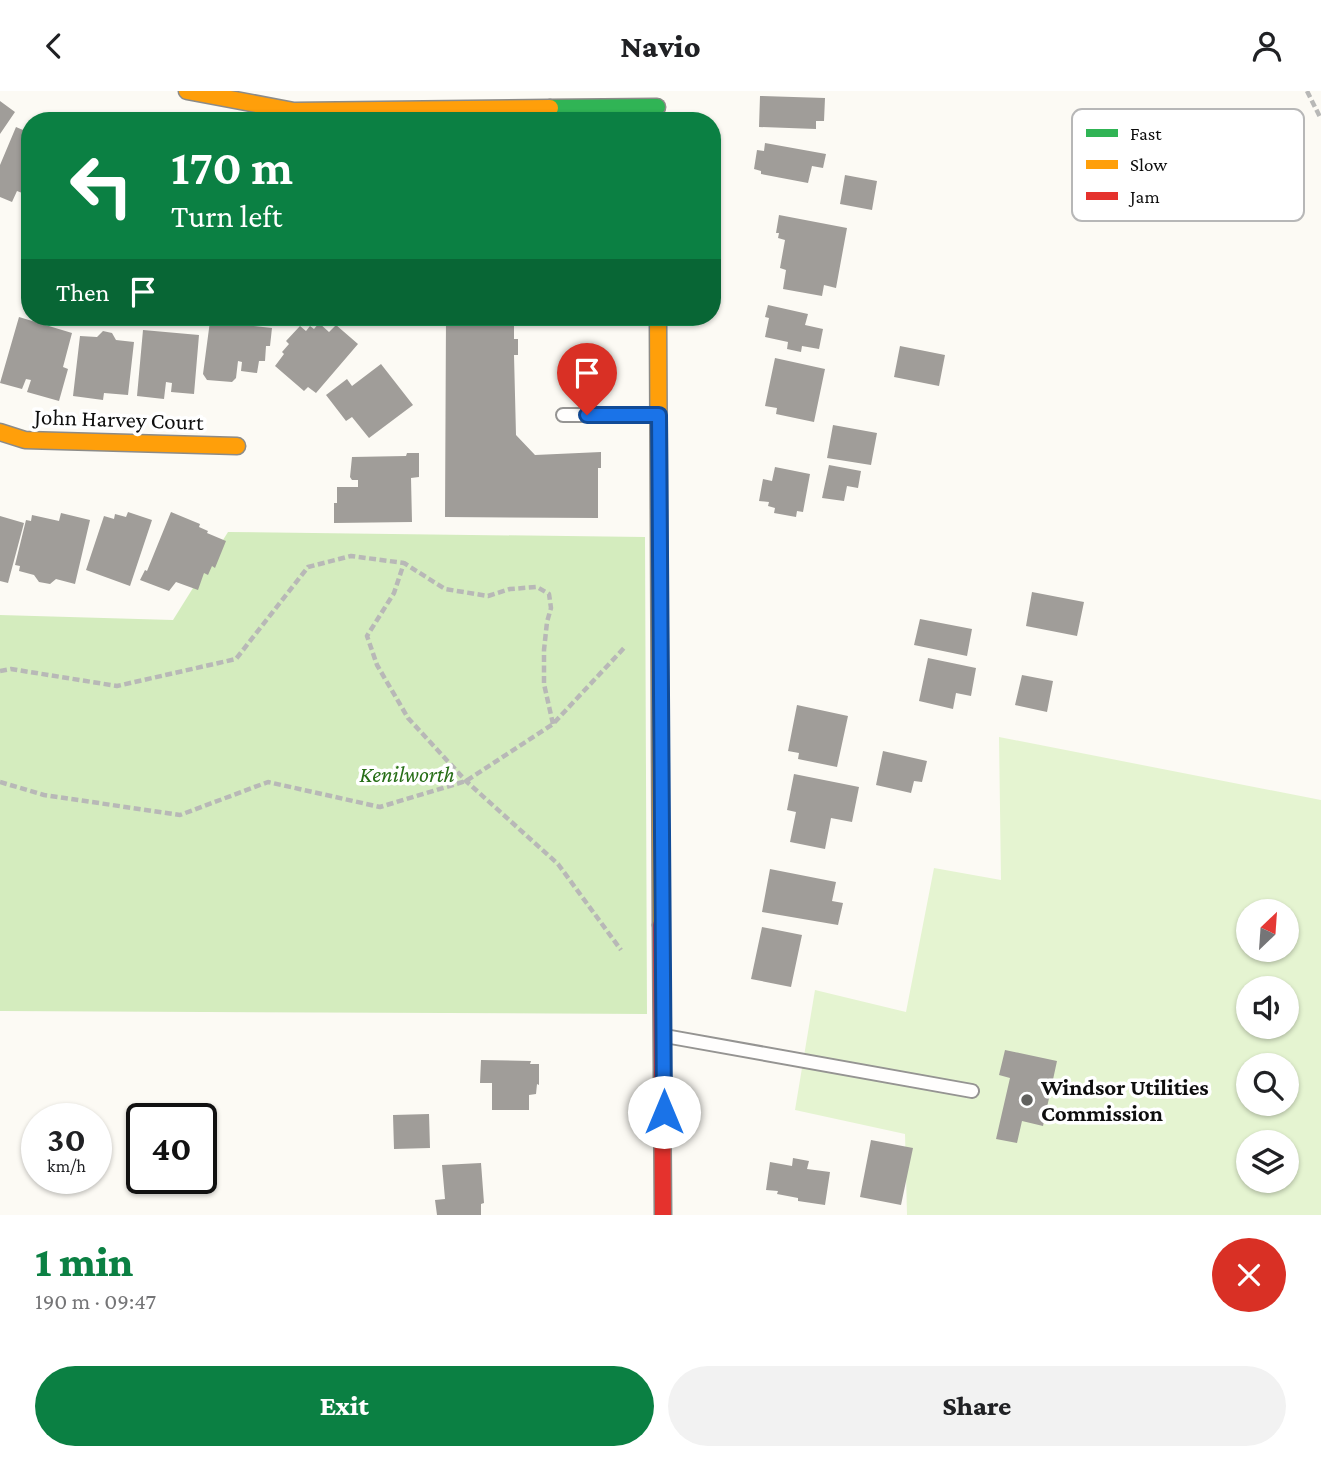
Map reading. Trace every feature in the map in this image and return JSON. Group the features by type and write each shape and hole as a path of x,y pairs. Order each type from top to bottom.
{"street":[{"path":"187,91 295,111 338,112"},
{"path":"531,112 657,106"},
{"path":"658,326 663,1215"},
{"name":"John Harvey Court","path":"0,432 25,440 237,446"}],"lane":[{"path":"563,415 659,415"},
{"path":"664,1035 972,1091"}],"path":[{"path":"1307,91 1321,119"},
{"path":"0,671 12,669 117,685 236,659 308,567 351,556 404,563 446,589 488,596 510,589 537,587 549,594 551,608 544,650 544,684 553,724"},
{"path":"404,563 394,593 367,636 377,665 408,718 466,781 558,864 621,950"},
{"path":"0,782 44,795 180,815 268,782 380,807 466,781 553,724 624,648"}],"green space":[{"name":"Kenilworth","path":"228,532 645,537 647,1014 0,1011 0,615 173,620"},
{"path":"999,737 1321,800 1321,1215 907,1215 905,1134 795,1110 815,990 906,1012 934,868 1001,880"}],"building":[{"path":"760,96 825,98 824,121 816,121 816,129 759,127"},
{"path":"0,101 15,112 0,134"},
{"path":"16,127 21,129 21,193 17,191 12,202 0,197 0,165"},
{"path":"765,143 826,154 823,168 812,166 808,183 761,174 761,171 754,169 757,150 764,151"},
{"path":"845,175 877,181 872,210 840,204"},
{"path":"779,215 847,228 836,288 824,285 822,296 783,289 786,270 780,268 785,240 778,238 779,233 776,233"},
{"path":"768,305 808,314 805,325 823,329 819,349 802,346 801,352 787,349 788,342 765,337 769,318 765,317"},
{"path":"19,317 21,326 49,326 72,333 63,367 68,369 59,401 27,392 31,380 26,379 22,389 0,383"},
{"path":"209,326 272,328 270,346 266,346 265,361 259,361 257,373 241,371 242,362 238,361 236,378 232,382 207,380 203,374"},
{"path":"300,326 306,331 310,326 314,329 322,326 329,332 337,326 358,344 316,393 308,387 304,391 275,366 289,344 286,341"},
{"path":"446,326 514,326 514,339 518,339 518,355 514,355 516,435 535,455 601,452 601,468 598,468 598,518 445,517"},
{"path":"143,330 199,335 194,394 171,392 172,383 166,382 164,399 137,396"},
{"path":"103,331 112,333 116,340 134,342 128,395 104,393 103,400 73,396 80,336 97,337"},
{"path":"900,346 945,355 939,386 894,377"},
{"path":"775,358 825,369 814,422 776,414 777,408 765,406"},
{"path":"381,364 413,405 369,438 352,417 346,421 326,395 347,379 352,386"},
{"path":"833,425 877,433 871,465 827,458"},
{"path":"407,453 419,453 419,477 411,478 412,522 334,523 337,487 358,487 358,480 352,480 350,477 352,457 406,456"},
{"path":"829,465 861,471 858,488 847,486 844,501 822,498"},
{"path":"775,467 810,474 803,512 797,511 796,517 774,513 775,508 768,506 769,502 759,501 763,479 772,481"},
{"path":"128,512 152,520 130,586 86,570 104,516 114,519 115,514 126,517"},
{"path":"171,512 200,524 199,527 208,531 207,533 226,541 215,568 212,566 208,575 204,573 198,590 176,582 169,591 140,580 145,570 147,571"},
{"path":"61,513 90,520 75,584 56,579 50,584 39,582 34,575 19,571 20,566 15,565 26,520 31,521 32,515 59,521"},
{"path":"0,516 24,523 8,583 0,581"},
{"path":"1032,592 1084,602 1077,636 1026,626"},
{"path":"920,619 972,629 967,656 914,645"},
{"path":"928,658 976,668 971,696 956,693 953,709 919,701"},
{"path":"1022,675 1053,681 1047,712 1015,705"},
{"path":"797,705 848,716 837,767 798,759 799,753 788,751"},
{"path":"883,751 927,761 922,782 914,781 911,793 876,785"},
{"path":"794,774 859,787 852,822 831,818 825,849 790,842 796,812 787,810"},
{"path":"770,869 836,882 832,901 843,903 838,925 762,912"},
{"path":"762,927 802,935 791,987 751,979"},
{"name":"Windsor Utilities Commission","path":"1005,1050 1057,1061 1043,1126 1022,1121 1017,1143 996,1139 1010,1078 999,1075"},
{"path":"481,1060 531,1061 530,1064 539,1064 539,1085 537,1084 536,1094 529,1095 529,1110 492,1110 492,1083 480,1083"},
{"path":"429,1114 430,1148 394,1149 393,1115"},
{"path":"871,1140 913,1148 901,1205 860,1197"},
{"path":"793,1158 809,1161 807,1169 830,1172 825,1205 798,1201 798,1198 777,1194 778,1191 766,1190 770,1162 792,1166"},
{"path":"481,1163 484,1203 481,1204 481,1215 437,1215 435,1200 445,1199 442,1165"}],"traffic: fast":[{"path":"550,108 657,107"}],"traffic: slow":[{"path":"187,91 294,111 550,108"},
{"path":"658,326 661,925"},
{"path":"0,432 25,440 237,446"}],"traffic: jam":[{"path":"661,925 663,1215"}],"place":[{"name":"Windsor Utilities Commission","path":"1027,1100"}],"route":[{"path":"587,415 659,415 664,1112"}]}
